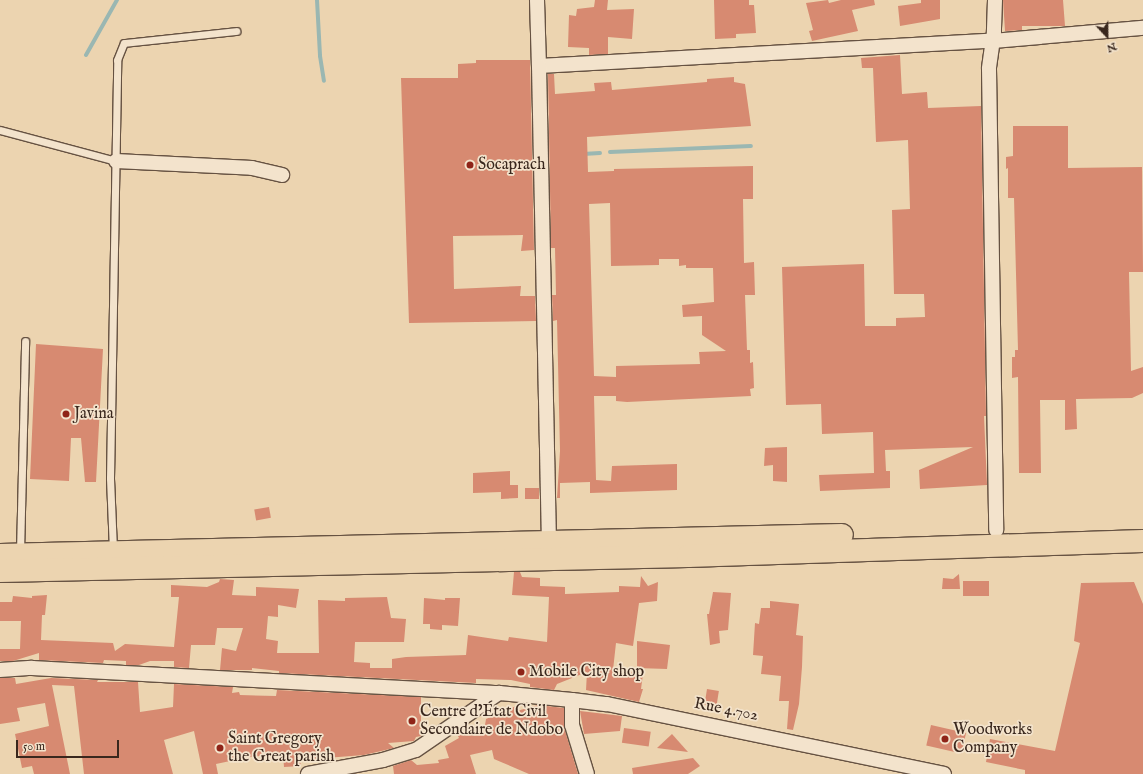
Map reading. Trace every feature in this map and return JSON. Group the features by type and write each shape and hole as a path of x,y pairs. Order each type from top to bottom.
{"highway":[{"path":"10,554 113,552 304,556 871,542 996,530 1143,528"},
{"path":"0,571 549,542 1143,541"}],"street":[{"path":"536,0 539,66 549,542"},
{"path":"995,0 993,41 989,69 996,530"},
{"path":"539,66 993,41 1143,28"},
{"path":"116,161 252,168 282,175"},
{"name":"Rue 4.702","path":"0,670 32,668 499,693 572,700 622,707 944,774"},
{"path":"308,774 383,760 416,750 499,693"},
{"path":"572,700 572,725 587,774"}],"lane":[{"path":"113,552 110,478 117,60 124,43 236,30"},
{"path":"0,130 116,161"},
{"path":"10,554 25,341"}],"building":[{"path":"595,0 608,0 607,10 634,9 632,39 608,37 608,54 589,55 589,48 568,47 569,15 576,16 577,9 594,7"},
{"path":"714,0 749,0 749,5 754,5 756,33 736,34 736,38 715,39"},
{"path":"828,0 829,3 841,0 874,0 875,5 852,10 858,31 812,41 809,31 813,30 806,3"},
{"path":"921,0 940,0 940,19 900,26 898,6 921,3"},
{"path":"1003,0 1063,0 1065,26 1022,26 1022,30 1005,31"},
{"path":"900,55 902,94 927,92 928,108 981,106 986,416 984,416 987,485 920,489 919,470 973,447 885,450 886,471 890,471 890,488 820,491 819,475 874,473 873,432 822,434 821,404 786,405 782,267 864,264 865,326 896,326 896,318 925,317 924,294 894,294 892,210 910,209 908,140 876,142 873,68 862,68 861,58"},
{"name":"Socaprach","path":"476,60 530,60 534,250 521,251 523,235 453,236 454,289 521,286 520,296 535,296 536,321 409,323 401,78 458,78 458,64 476,63"},
{"path":"548,74 554,74 555,94 595,91 594,83 611,82 612,90 707,82 707,79 734,77 734,82 745,84 751,126 587,137 588,172 614,171 614,169 753,166 753,199 743,199 744,263 754,262 755,295 745,295 747,350 750,350 750,363 753,362 754,388 750,389 751,396 627,402 616,401 616,396 594,396 596,480 611,481 612,466 677,464 677,490 590,493 590,482 560,483 560,498 557,498 560,451 557,320 553,321 552,295 556,295 555,248 551,248","holes":["610,203 611,266 659,265 659,259 679,259 679,266 686,265 686,268 713,268 714,302 682,305 683,317 702,316 702,335 726,351 699,352 700,364 616,366 616,377 594,376 589,204"]},
{"path":"1013,126 1068,126 1068,168 1142,167 1143,272 1129,272 1131,371 1143,367 1143,393 1132,398 1076,399 1077,429 1065,430 1065,400 1040,400 1041,473 1019,473 1018,377 1012,378 1012,357 1015,357 1015,350 1018,350 1014,198 1008,198 1008,168 1006,169 1006,157 1013,156"},
{"name":"Javina","path":"36,344 103,349 96,482 85,482 81,438 71,438 69,481 30,479"},
{"path":"787,447 787,482 773,481 773,465 764,466 765,448"},
{"path":"510,471 510,485 518,485 518,498 501,499 501,492 473,493 473,473"},
{"path":"525,488 539,488 539,499 525,499"},
{"path":"269,507 271,518 256,520 254,510"},
{"path":"514,572 520,572 522,577 540,578 540,586 565,587 565,594 619,592 619,586 640,587 641,576 648,586 658,582 657,601 639,603 633,646 616,643 613,670 643,674 641,689 643,689 639,702 586,690 587,672 557,684 554,690 530,687 530,684 511,680 476,679 476,683 279,673 279,671 252,668 252,670 220,670 222,648 236,651 243,628 217,628 215,645 191,645 189,668 174,667 174,661 150,661 139,665 126,665 126,661 104,660 103,663 39,660 39,653 13,661 0,661 0,649 20,649 21,621 0,621 0,602 12,602 13,596 32,598 32,596 47,595 45,615 42,615 41,640 113,643 115,651 125,644 174,647 179,597 171,597 171,585 207,587 219,582 220,579 234,580 232,595 256,596 256,587 299,589 296,608 278,605 278,617 268,616 266,639 278,641 277,653 319,653 318,600 345,601 345,598 387,597 391,618 406,619 404,642 355,642 354,662 370,663 370,668 392,668 392,659 406,657 466,655 468,635 508,641 509,637 547,642 549,597 512,595"},
{"path":"959,574 960,589 942,589 943,578 953,579"},
{"path":"963,581 989,581 989,596 963,596"},
{"path":"1134,582 1143,604 1143,774 1025,774 1025,770 986,762 990,739 1055,751 1080,643 1074,641 1081,583"},
{"path":"713,592 731,593 728,630 719,631 720,643 710,645 707,614 709,614"},
{"path":"424,598 445,600 445,598 460,598 458,626 442,625 442,630 430,629 430,624 423,624"},
{"path":"770,601 799,604 796,635 803,636 802,667 799,704 793,730 787,729 789,701 779,701 781,676 761,674 763,656 753,655 755,623 759,624 761,608 770,608"},
{"path":"637,641 670,645 667,669 637,668"},
{"path":"0,678 15,678 16,684 51,678 98,680 97,682 138,682 140,712 173,707 174,684 233,687 232,693 239,692 240,695 276,696 277,690 421,697 421,736 416,737 414,741 388,743 394,748 364,755 300,760 301,766 284,767 283,754 249,757 216,764 218,774 203,774 194,731 164,740 173,774 84,774 74,686 52,685 70,774 34,774 32,766 22,768 15,734 49,726 45,703 17,708 20,721 0,724"},
{"path":"707,689 719,691 716,707 704,705"},
{"path":"538,705 564,708 564,727 578,774 529,774 494,759 492,750 470,755 476,774 394,774 393,766 411,760 417,765 439,763 438,760 449,758 445,746 459,738 458,736 485,725 486,719 516,706 517,711"},
{"path":"580,711 622,716 620,731 584,734"},
{"name":"Woodworks Company","path":"931,725 966,733 961,754 926,745"},
{"path":"624,728 651,732 649,747 622,743"},
{"path":"672,734 688,752 657,748"},
{"path":"693,758 700,766 688,774 633,774 632,768"}],"waterway":[{"path":"86,55 117,0"},
{"path":"317,0 320,56 324,81"},
{"path":"610,152 751,146"},
{"path":"583,154 600,153"}],"place":[{"name":"Socaprach","path":"470,165"},
{"name":"Javina","path":"66,414"},
{"name":"Mobile City shop","path":"521,672"},
{"name":"Centre d’État Civil Secondaire de Ndobo","path":"412,721"},
{"name":"Woodworks Company","path":"945,739"},
{"name":"Saint Gregory the Great parish","path":"220,748"}]}
